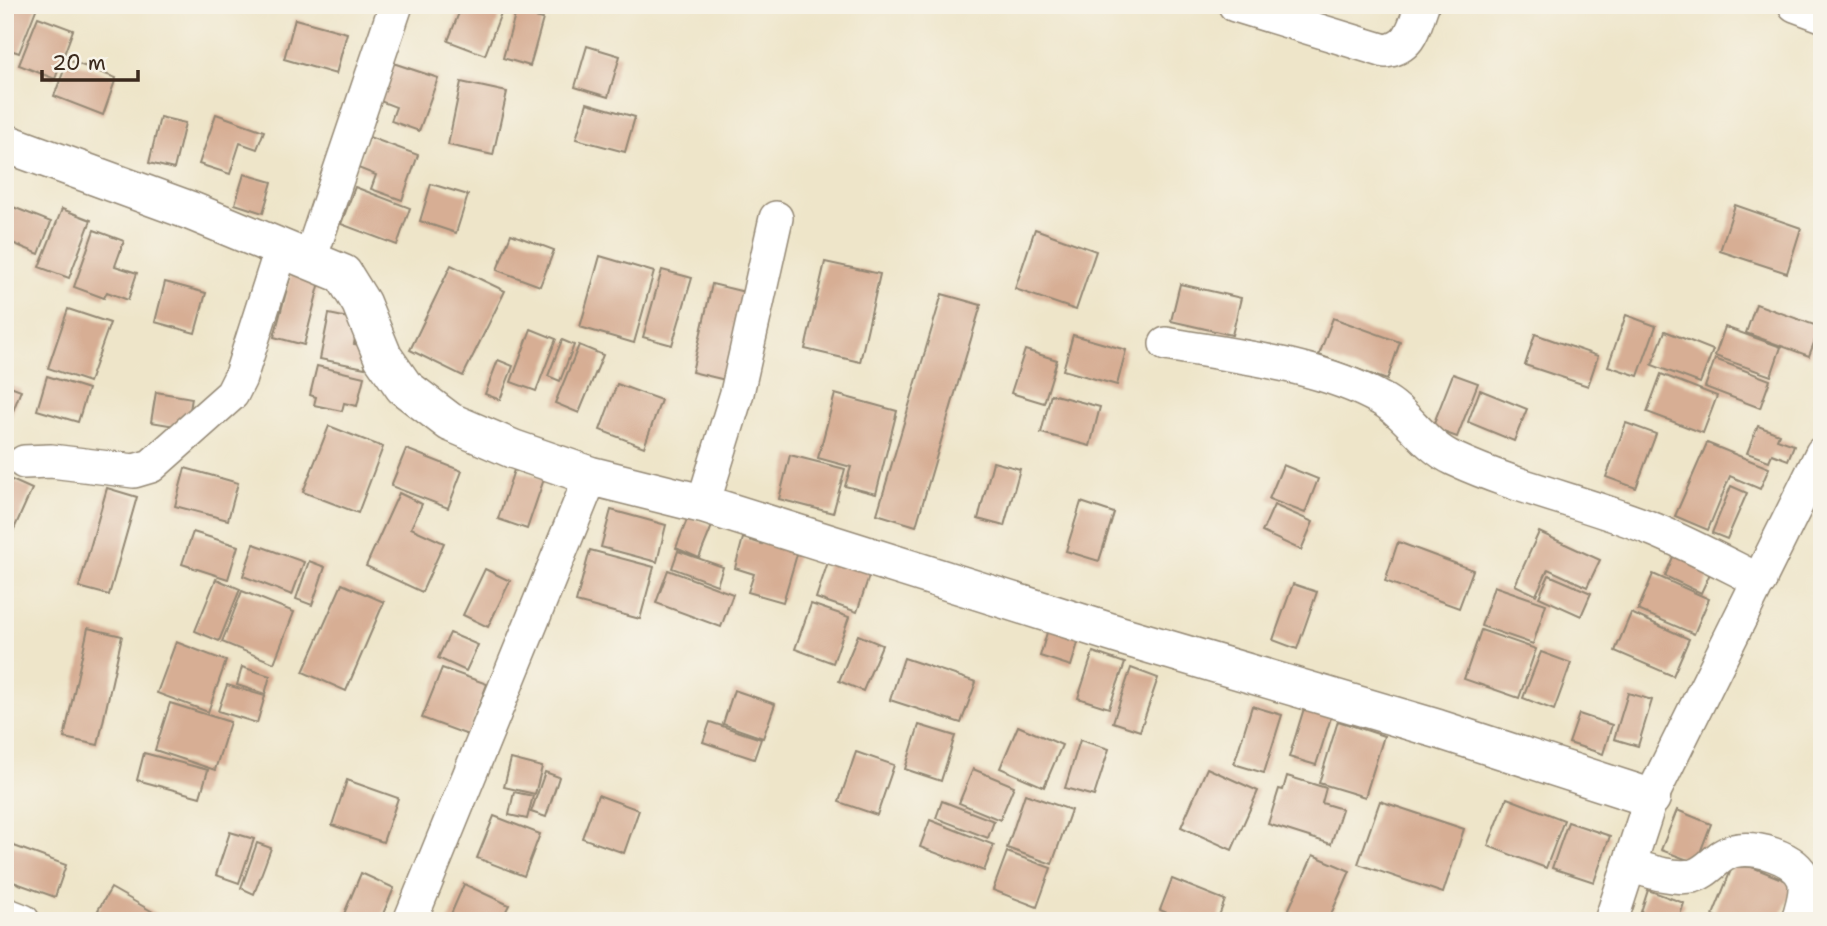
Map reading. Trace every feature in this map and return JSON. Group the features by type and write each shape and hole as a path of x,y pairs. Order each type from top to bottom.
{"street":[{"path":"24,462 51,461 134,471 151,466 232,394 295,255 396,5"},
{"path":"1235,5 1385,51 1398,49 1405,44 1422,5"},
{"path":"1795,5 1822,15"},
{"path":"5,143 191,211 343,274 361,303 383,357 404,387 450,422 590,476 703,504 1119,635 1438,729 1651,799"},
{"path":"703,504 737,393 776,218"},
{"path":"1166,344 1278,363 1354,387 1383,399 1418,435 1451,458 1507,481 1656,530 1760,581"},
{"path":"1611,921 1651,799 1822,453"},
{"path":"410,921 590,476"},
{"path":"1629,865 1664,875 1689,876 1698,874 1730,852 1760,851 1791,864 1800,872 1805,894 1798,921"},
{"path":"5,914 23,921"}],"building":[{"path":"5,5 37,7 19,53 5,48"},
{"path":"462,5 504,5 485,55 448,41"},
{"path":"516,12 543,19 530,66 503,58"},
{"path":"38,17 73,30 55,79 19,65"},
{"path":"295,19 347,33 336,74 284,59"},
{"path":"587,46 620,56 608,97 575,87"},
{"path":"68,60 116,78 103,115 54,96"},
{"path":"393,63 438,78 419,131 391,121 396,107 380,101"},
{"path":"461,82 507,92 493,155 448,145"},
{"path":"587,103 635,117 625,152 576,139"},
{"path":"216,114 264,131 257,149 240,143 230,174 199,164"},
{"path":"160,117 185,123 174,169 149,163"},
{"path":"369,137 418,155 402,200 371,189 376,175 358,168"},
{"path":"244,174 272,182 263,213 235,204"},
{"path":"431,184 468,195 456,233 420,221"},
{"path":"355,187 410,208 397,245 341,224"},
{"path":"8,205 51,222 39,254 5,240"},
{"path":"1735,205 1801,228 1787,273 1720,251"},
{"path":"62,209 91,220 69,278 39,267"},
{"path":"1035,229 1096,251 1076,310 1015,289"},
{"path":"94,230 124,241 115,266 137,273 128,300 107,292 104,298 74,287"},
{"path":"511,234 554,250 540,286 497,270"},
{"path":"600,256 654,272 634,343 580,327"},
{"path":"825,262 880,274 860,362 805,349"},
{"path":"451,265 505,291 463,376 410,350"},
{"path":"292,270 321,278 304,345 274,337"},
{"path":"662,270 692,278 672,345 643,337"},
{"path":"165,282 206,293 195,333 155,322"},
{"path":"712,284 757,295 738,383 692,372"},
{"path":"1180,284 1241,298 1232,335 1171,321"},
{"path":"942,294 981,305 916,526 877,514"},
{"path":"1756,304 1820,327 1809,356 1746,333"},
{"path":"68,309 110,323 89,382 48,368"},
{"path":"329,314 358,320 354,344 369,347 365,368 320,359"},
{"path":"1626,315 1656,326 1638,376 1608,366"},
{"path":"1333,318 1400,342 1387,380 1319,355"},
{"path":"1725,327 1781,347 1771,376 1715,356"},
{"path":"531,329 556,339 536,391 511,382"},
{"path":"1665,331 1713,350 1700,383 1652,365"},
{"path":"1535,334 1598,356 1588,386 1525,365"},
{"path":"1073,335 1126,350 1117,385 1063,370"},
{"path":"562,340 574,345 560,381 548,376"},
{"path":"579,345 603,355 579,413 555,403"},
{"path":"1025,350 1057,360 1044,403 1011,393"},
{"path":"1715,359 1770,380 1760,408 1705,387"},
{"path":"498,360 513,366 500,400 485,394"},
{"path":"317,366 364,377 357,406 344,403 342,411 314,405 316,397 310,395"},
{"path":"1453,374 1478,383 1457,437 1432,428"},
{"path":"1661,374 1717,396 1703,433 1647,412"},
{"path":"47,376 88,389 78,422 37,410"},
{"path":"5,384 21,390 8,424 5,423"},
{"path":"617,384 661,400 644,447 600,430"},
{"path":"1480,390 1527,409 1514,441 1468,422"},
{"path":"156,392 192,398 187,428 151,422"},
{"path":"835,394 897,411 876,494 845,486 851,467 818,458"},
{"path":"1051,394 1100,407 1090,446 1041,433"},
{"path":"1626,423 1656,434 1636,488 1606,477"},
{"path":"329,426 383,447 358,513 303,492"},
{"path":"1758,426 1779,434 1777,439 1794,445 1788,460 1772,454 1769,461 1747,453"},
{"path":"1707,443 1769,468 1760,489 1730,476 1708,530 1675,516"},
{"path":"406,449 462,471 448,508 391,486"},
{"path":"790,455 845,469 833,513 779,499"},
{"path":"993,462 1020,469 1004,526 978,519"},
{"path":"1283,465 1318,479 1305,513 1269,499"},
{"path":"185,468 238,483 228,520 175,506"},
{"path":"514,470 544,479 527,529 498,519"},
{"path":"5,477 32,489 10,538 5,536"},
{"path":"1731,486 1747,493 1727,539 1712,533"},
{"path":"107,488 137,497 109,595 79,587"},
{"path":"399,493 422,504 411,528 444,543 422,592 366,566"},
{"path":"1081,502 1114,513 1099,561 1066,551"},
{"path":"1274,505 1313,522 1301,550 1262,532"},
{"path":"611,510 666,525 657,562 601,547"},
{"path":"688,517 712,526 699,558 676,548"},
{"path":"193,532 238,546 228,579 182,564"},
{"path":"1539,532 1600,560 1587,587 1548,569 1536,595 1515,585"},
{"path":"743,538 762,544 763,540 798,551 783,602 748,592 754,574 735,568"},
{"path":"1398,542 1473,570 1459,608 1385,581"},
{"path":"254,544 304,562 292,595 243,576"},
{"path":"590,550 654,567 640,619 576,602"},
{"path":"678,551 723,567 717,585 672,568"},
{"path":"1675,552 1713,567 1701,593 1665,576"},
{"path":"830,556 871,570 857,612 816,598"},
{"path":"309,561 325,567 312,605 296,599"},
{"path":"485,569 510,581 488,627 463,615"},
{"path":"668,570 733,594 721,627 656,603"},
{"path":"1653,574 1709,599 1694,634 1638,610"},
{"path":"1549,575 1591,593 1581,616 1539,597"},
{"path":"216,579 240,589 219,641 195,631"},
{"path":"342,584 384,602 346,691 303,672"},
{"path":"1293,584 1317,592 1297,649 1273,640"},
{"path":"1494,586 1546,604 1533,644 1481,626"},
{"path":"242,591 294,612 274,663 222,642"},
{"path":"811,604 849,617 833,663 795,649"},
{"path":"1631,613 1689,639 1673,676 1615,651"},
{"path":"1049,626 1080,636 1071,666 1040,656"},
{"path":"88,628 122,636 98,745 64,738"},
{"path":"1481,630 1536,649 1519,698 1464,679"},
{"path":"450,633 478,645 466,671 438,658"},
{"path":"858,635 882,645 863,691 839,681"},
{"path":"176,642 226,661 208,712 157,693"},
{"path":"1093,652 1125,663 1109,708 1078,698"},
{"path":"1541,652 1571,663 1554,710 1523,698"},
{"path":"904,658 976,682 961,723 890,700"},
{"path":"242,667 270,676 265,694 237,685"},
{"path":"442,668 487,684 468,735 422,718"},
{"path":"1131,668 1158,678 1140,731 1113,722"},
{"path":"227,685 265,696 257,723 218,711"},
{"path":"734,690 775,704 763,738 723,724"},
{"path":"1628,693 1652,700 1638,746 1614,739"},
{"path":"1306,702 1333,711 1316,765 1289,757"},
{"path":"170,703 230,722 215,770 155,750"},
{"path":"1252,706 1282,715 1264,773 1234,764"},
{"path":"1579,714 1612,725 1603,754 1569,743"},
{"path":"1338,721 1384,736 1365,797 1319,783"},
{"path":"710,722 761,739 754,759 703,742"},
{"path":"919,725 955,736 941,781 905,769"},
{"path":"1018,726 1062,745 1044,787 1000,768"},
{"path":"1080,740 1109,749 1094,796 1065,788"},
{"path":"856,752 894,765 877,815 839,802"},
{"path":"144,753 208,770 200,797 137,780"},
{"path":"511,759 542,767 535,794 504,787"},
{"path":"1207,768 1258,791 1232,850 1181,827"},
{"path":"973,769 1014,786 1000,820 959,803"},
{"path":"545,772 559,777 546,817 531,812"},
{"path":"1287,776 1326,788 1322,803 1342,809 1331,844 1268,824 1279,789 1283,790"},
{"path":"347,780 398,798 383,842 332,825"},
{"path":"514,792 533,796 527,819 509,815"},
{"path":"1025,794 1071,810 1052,864 1007,848"},
{"path":"598,795 639,810 624,853 582,838"},
{"path":"1507,798 1564,820 1546,868 1488,846"},
{"path":"942,801 994,821 988,838 936,818"},
{"path":"1380,801 1464,829 1443,893 1358,864"},
{"path":"1677,810 1711,824 1696,863 1661,850"},
{"path":"494,816 540,834 524,876 477,858"},
{"path":"930,820 994,845 984,871 920,847"},
{"path":"1568,822 1610,836 1594,882 1552,868"},
{"path":"230,832 254,839 239,883 216,875"},
{"path":"6,843 66,865 55,897 5,879"},
{"path":"257,843 271,848 254,894 241,888"},
{"path":"1007,852 1051,868 1037,907 993,890"},
{"path":"1313,855 1350,871 1328,921 1311,921 1288,911"},
{"path":"1735,860 1794,884 1779,921 1726,921 1713,915"},
{"path":"361,873 394,888 380,921 341,921"},
{"path":"1172,879 1225,900 1217,921 1186,921 1160,910"},
{"path":"464,884 509,905 501,921 448,921"},
{"path":"111,888 160,916 157,921 116,921 98,910"},
{"path":"1648,890 1684,903 1678,921 1638,921"}]}
